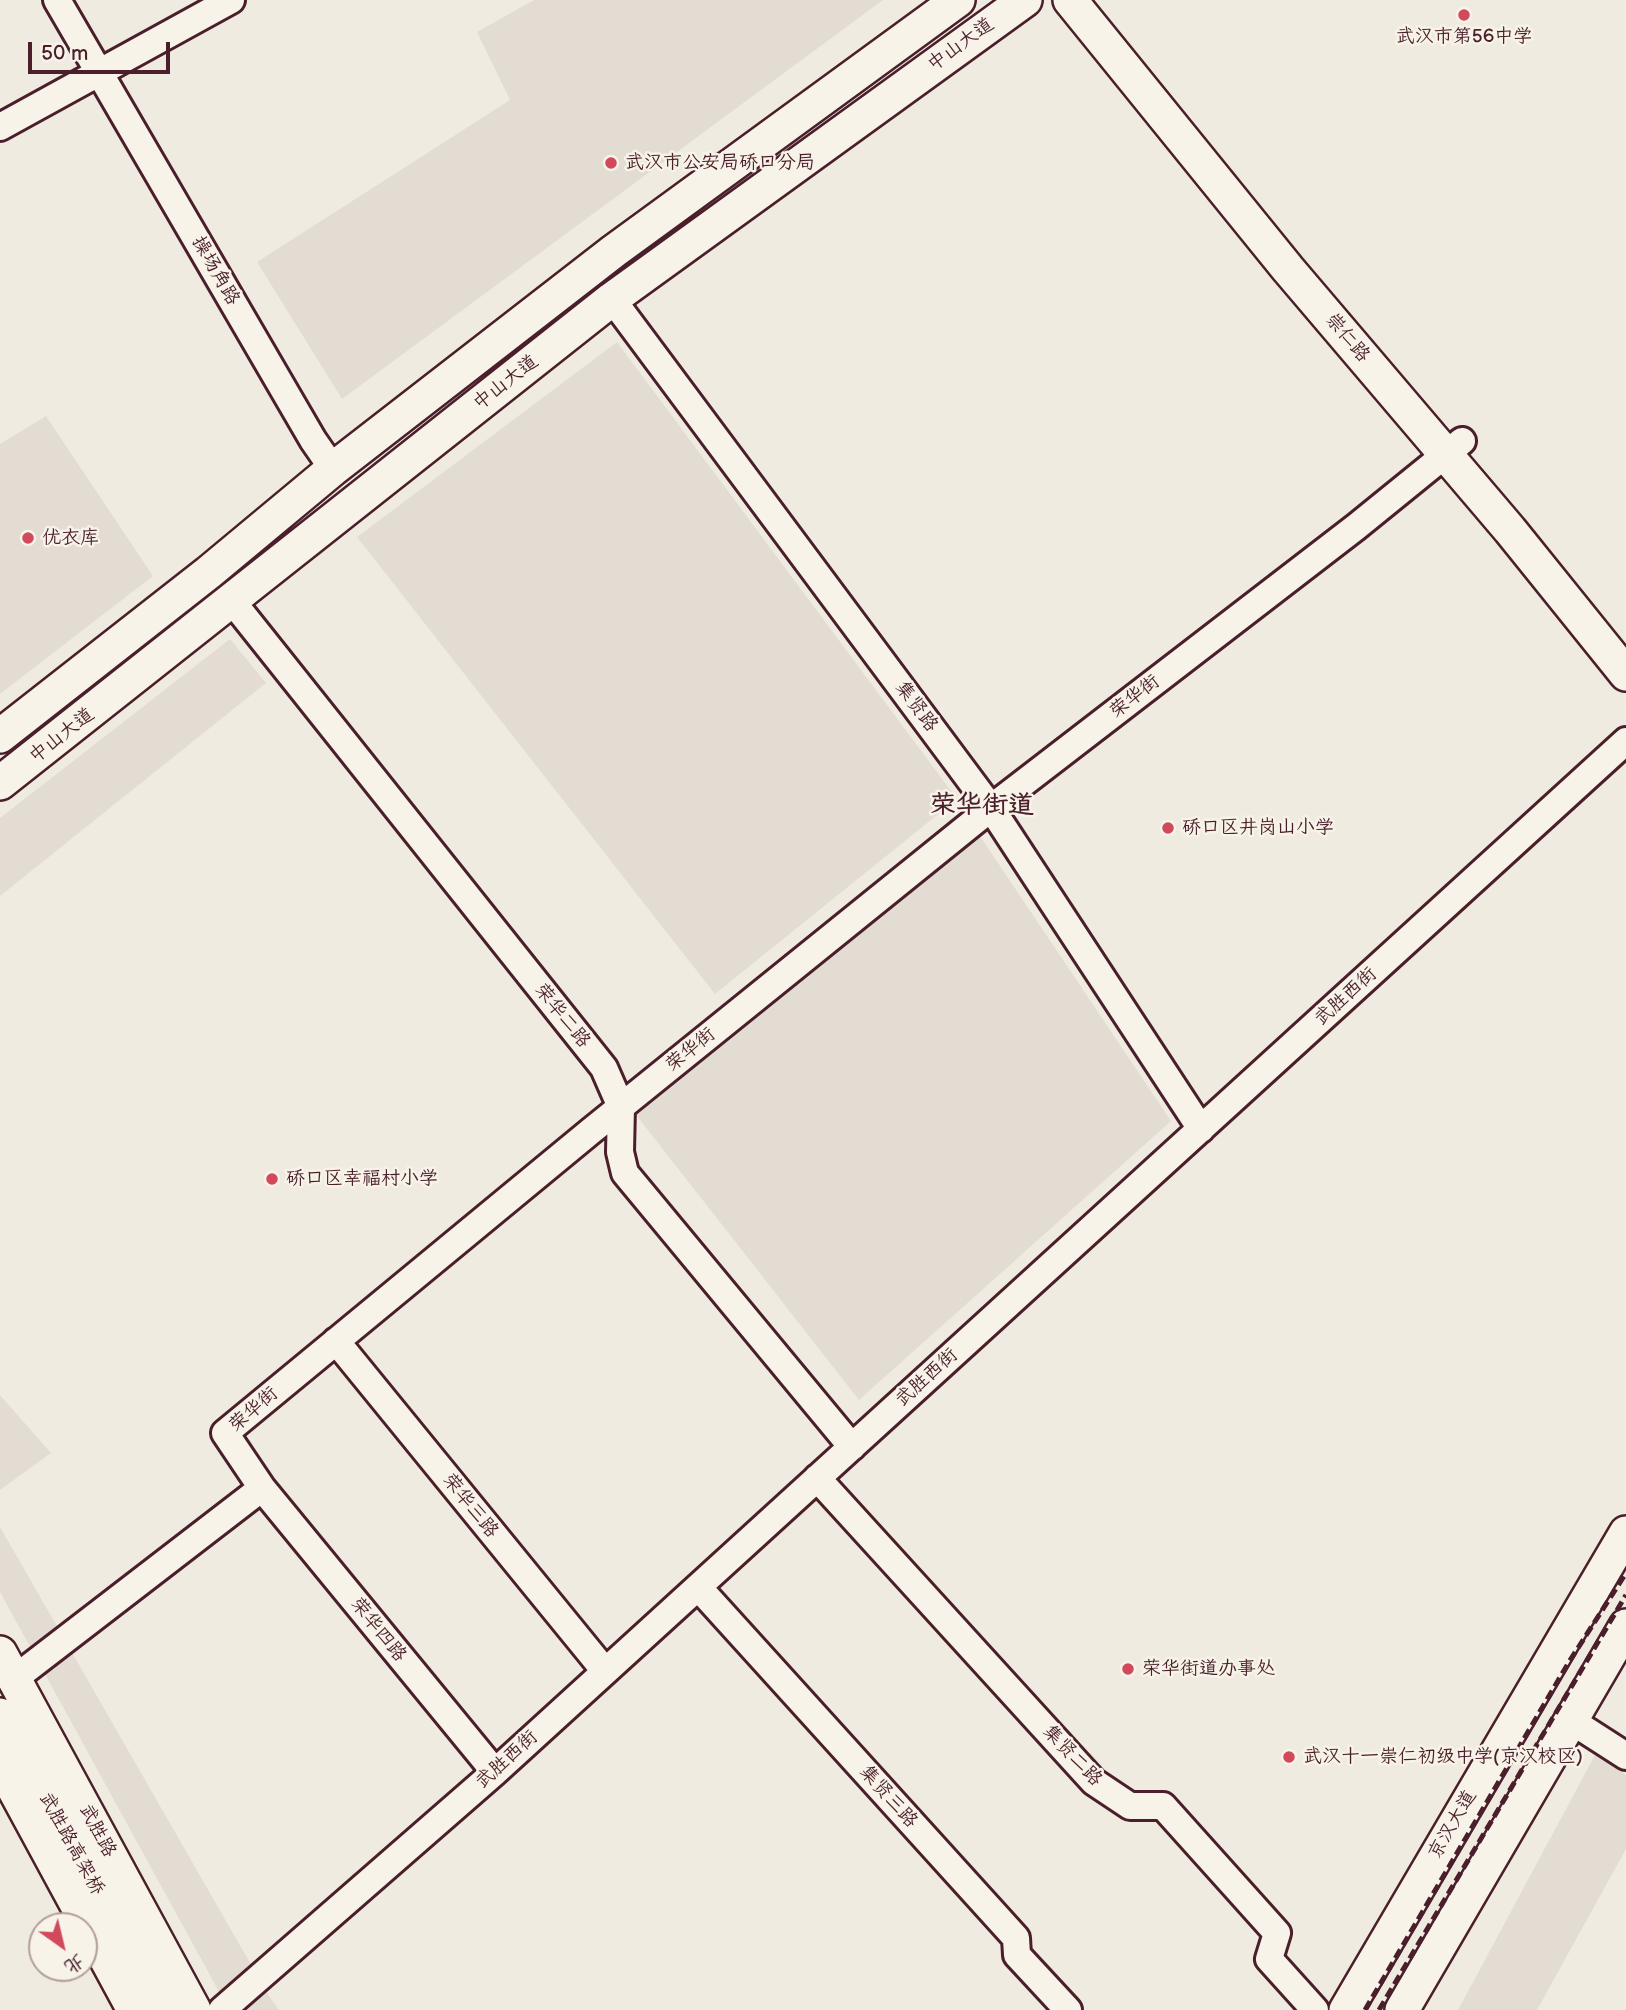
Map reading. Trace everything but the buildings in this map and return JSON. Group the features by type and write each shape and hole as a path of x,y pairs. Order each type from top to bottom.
{"main road":[{"name":"中山大道","path":"0,736 208,573 333,468 614,251 958,0"},
{"name":"中山大道","path":"0,783 611,299 1025,0"},
{"name":"崇仁路","path":"1070,0 1288,269 1454,447 1626,641"},
{"name":"崇仁路","path":"1096,0 1304,255 1626,674"},
{"name":"京汉大道","path":"1346,2010 1626,1533"},
{"path":"1402,2010 1626,1626"},
{"name":"武胜路","path":"7,1666 194,2010"},
{"name":"武胜路高架桥","path":"0,1715 161,2010"},
{"name":"武胜路高架桥","path":"0,1763 134,2010"},
{"path":"0,1803 59,1912"},
{"path":"98,1982 113,2010"}],"street":[{"name":"操场角路","path":"57,0 313,440 333,468"},
{"path":"0,127 231,0"},
{"name":"集贤路","path":"611,299 991,808 1201,1129"},
{"name":"荣华街","path":"262,1488 225,1433 621,1107 991,808 1454,447"},
{"name":"荣华二路","path":"232,601 604,1068 621,1107 620,1152 625,1173 852,1447"},
{"name":"武胜西街","path":"222,2010 495,1772 1626,741"},
{"name":"荣华三路","path":"336,1341 605,1671"},
{"name":"集贤二路","path":"817,1478 1094,1782 1130,1806 1163,1806 1278,1933 1269,1959 1315,2010"},
{"path":"7,1666 262,1488"},
{"name":"荣华四路","path":"262,1488 495,1772"},
{"name":"集贤三路","path":"698,1587 1016,1938 1017,1955 1068,2010"},
{"path":"1570,1720 1626,1756"}],"shaded area":[{"path":"534,0 883,0 342,399 257,262 510,100 477,32"},
{"path":"617,342 957,799 715,994 357,537"},
{"path":"46,416 153,576 0,694 0,444"},
{"path":"230,639 266,683 0,896 0,818"},
{"path":"978,833 1171,1121 859,1400 633,1111"},
{"path":"0,1395 51,1453 0,1490"},
{"path":"0,1527 279,2010 229,2010 0,1592"},
{"path":"1595,1755 1626,1775 1626,1849 1537,2010 1458,2010"}],"railway":[{"path":"1365,2010 1569,1662 1626,1573"},
{"path":"1379,2010 1626,1595"}],"place":[{"name":"武汉市第56中学","path":"1464,15"},
{"name":"武汉市公安局硚口分局","path":"611,163"},
{"name":"优衣库","path":"28,538"},
{"name":"硚口区井岗山小学","path":"1168,828"},
{"name":"硚口区幸福村小学","path":"272,1179"},
{"name":"荣华街道办事处","path":"1128,1669"},
{"name":"武汉十一崇仁初级中学(京汉校区)","path":"1289,1757"}],"district":[{"name":"荣华街道","path":"982,806"}]}
